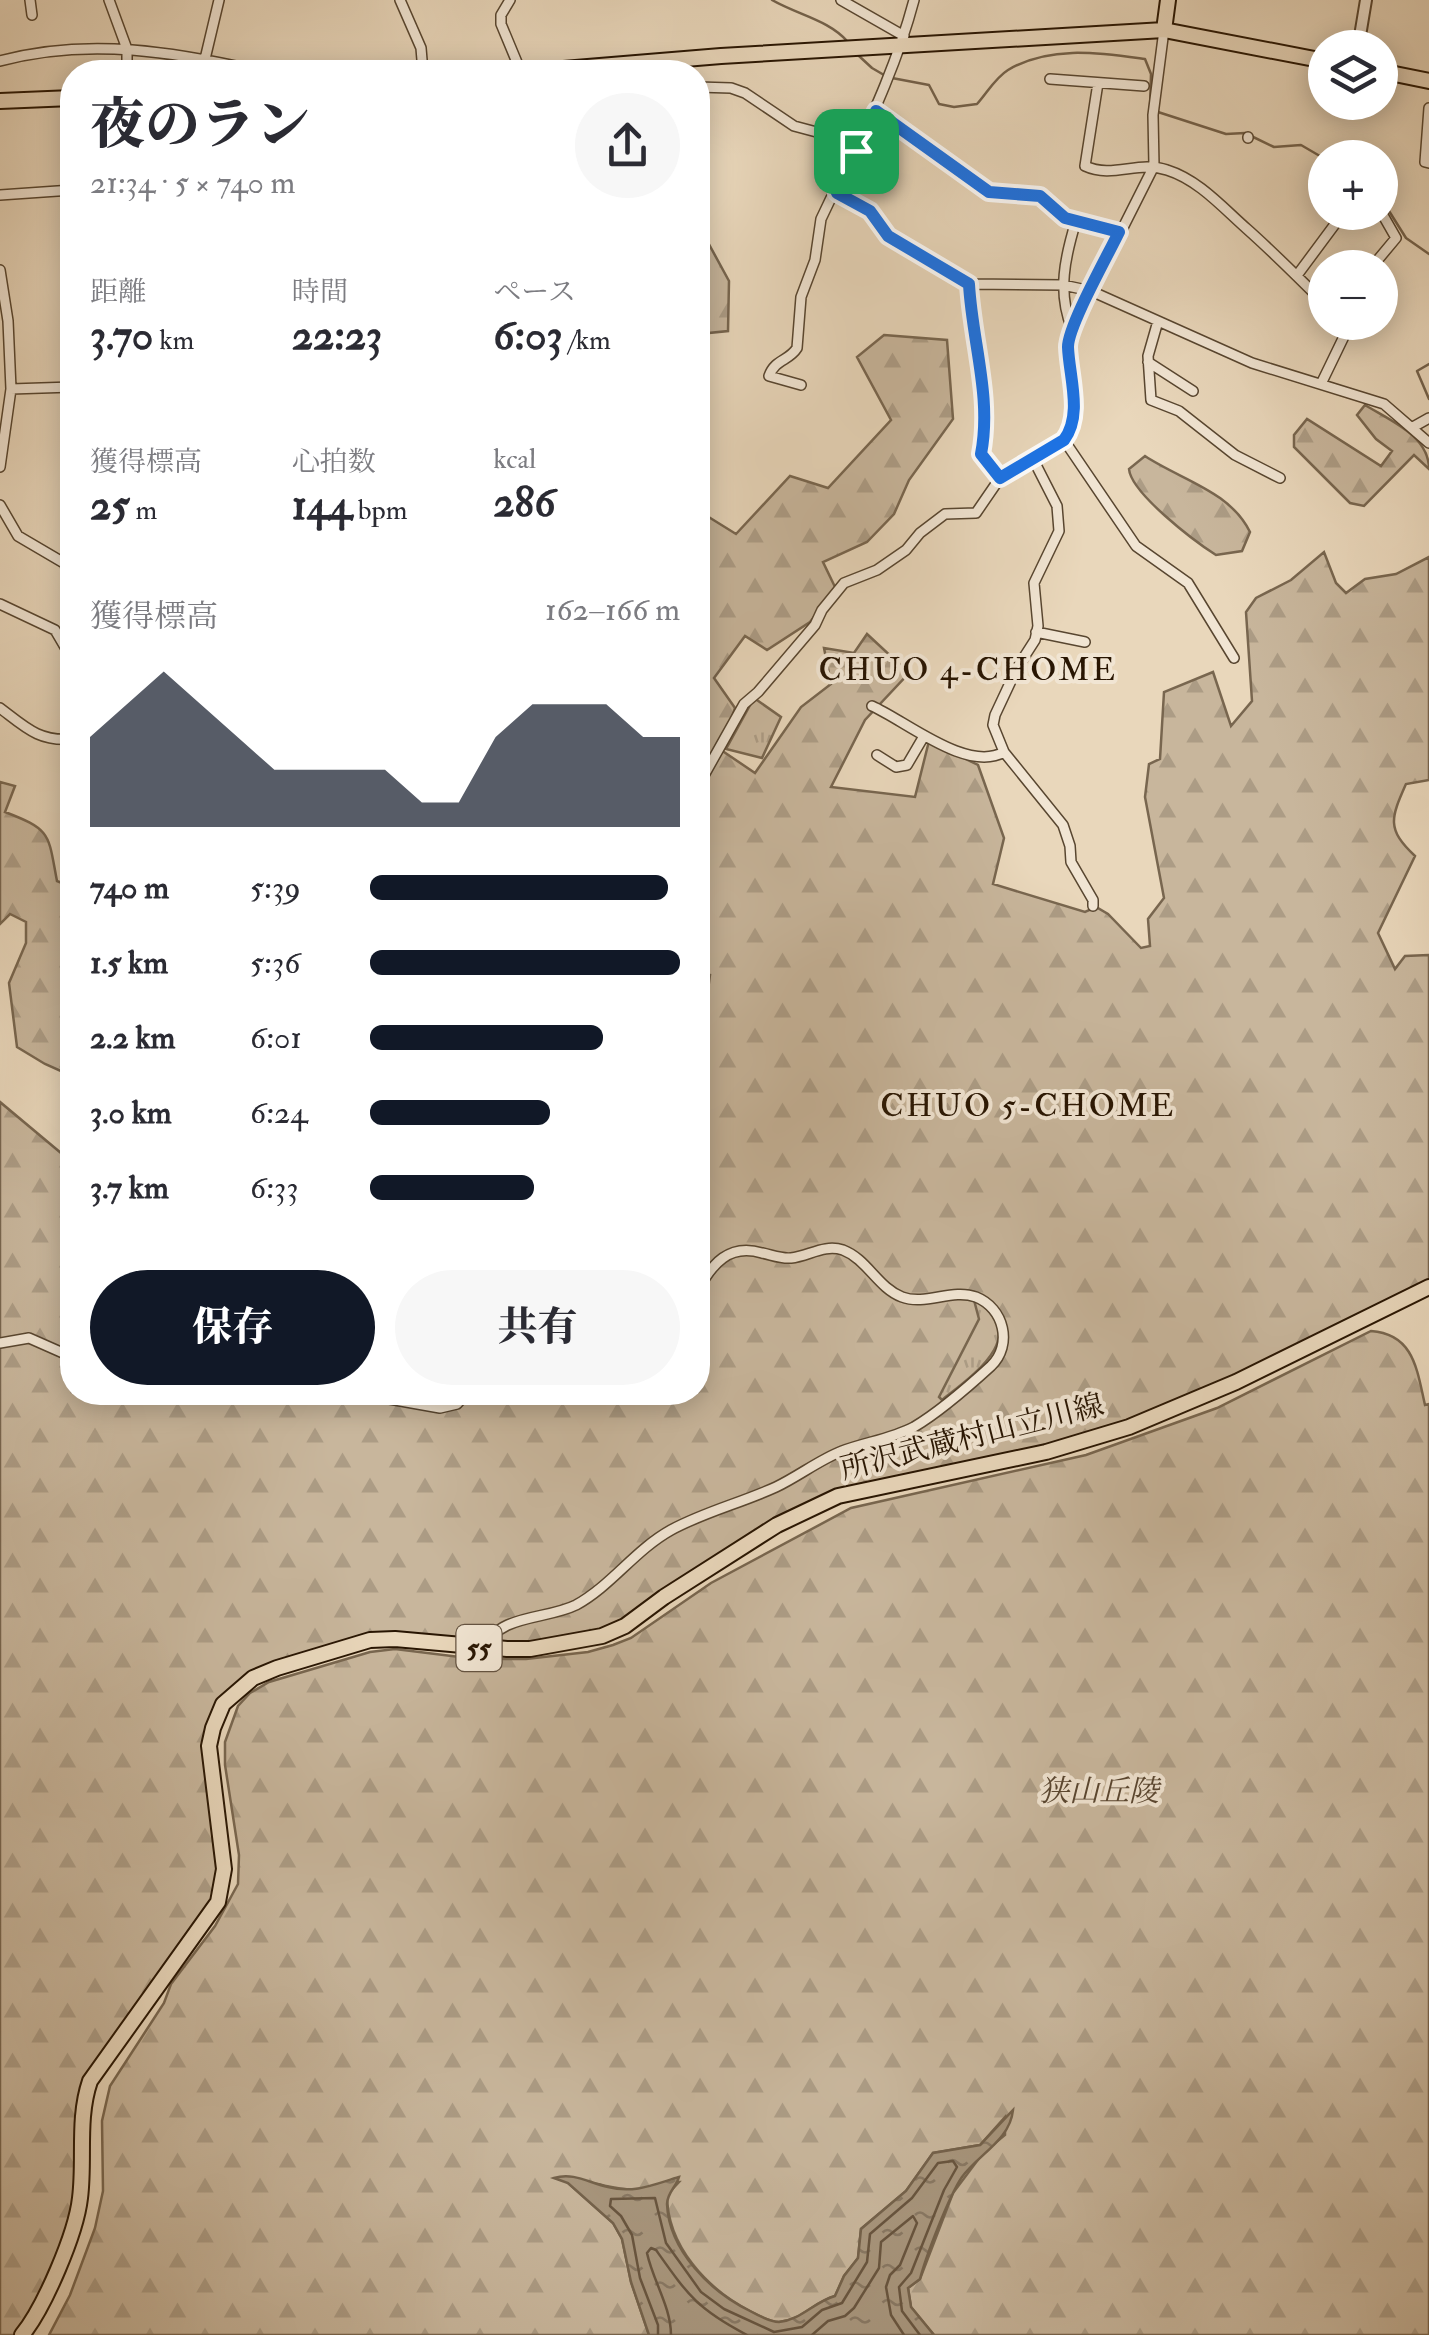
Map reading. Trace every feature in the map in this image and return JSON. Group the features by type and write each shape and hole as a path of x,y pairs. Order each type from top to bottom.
{"main road":[{"path":"1164,30 1168,0"},
{"path":"688,60 903,41 1164,30 1308,57"},
{"path":"1398,75 1429,81"},
{"path":"0,101 60,98"},
{"name":"所沢武蔵村山立川線","path":"22,2335 42,2307 78,2208 83,2107 90,2081 218,1902 224,1869 209,1762 212,1728 223,1704 252,1678 350,1644 394,1638 530,1649 602,1636 625,1626 664,1596 776,1525 838,1496 1046,1452 1129,1427 1236,1382 1429,1287"}],"street":[{"path":"30,0 32,14"},
{"path":"110,0 127,60"},
{"path":"205,59 219,0"},
{"path":"400,0 421,48 422,60"},
{"path":"510,0 501,15 501,24 518,60"},
{"path":"841,0 903,41"},
{"path":"800,385 769,376 780,360 793,355 797,348 801,296 816,260 821,219 876,111 914,0"},
{"path":"1361,30 1366,0"},
{"path":"710,765 744,704 815,625 844,583 878,570 944,514 976,513 1000,478 1064,440 1073,418 1068,343 1072,329 1154,166 1153,111 1164,30"},
{"path":"0,62 23,55 82,48 127,49 209,60"},
{"path":"1050,80 1144,86"},
{"path":"1098,83 1085,166 1108,172 1154,166 1189,181 1235,214 1243,226 1308,285"},
{"path":"710,87 745,93 794,126 824,134 856,151"},
{"path":"1429,108 1425,162 1429,163"},
{"path":"876,111 989,192 1040,196 1065,218 1119,232"},
{"path":"0,195 60,191"},
{"path":"837,193 870,211 888,236 969,284 1063,285 1091,291 1252,363 1384,404 1429,444"},
{"path":"1072,329 1063,264 1076,221"},
{"path":"1298,274 1331,230"},
{"path":"0,270 8,320 11,389 0,467"},
{"path":"969,284 984,388 981,454 1000,478"},
{"path":"1158,320 1148,362 1151,400 1179,411 1235,455 1280,478"},
{"path":"1320,384 1342,340"},
{"path":"1148,362 1193,391"},
{"path":"11,389 60,387"},
{"path":"1413,428 1429,418"},
{"path":"1064,440 1136,546 1188,584 1234,658"},
{"path":"1033,460 1060,521 1055,541 1034,583 1036,632 993,719 1004,752 1063,824 1071,862 1093,900 1092,906"},
{"path":"0,505 18,536 60,562"},
{"path":"0,604 55,630 60,639"},
{"path":"1036,632 1086,642"},
{"path":"872,706 924,736 976,758 992,758 1004,752"},
{"path":"0,708 44,740 60,739"},
{"path":"877,755 896,768 906,766 924,736"},
{"path":"485,1648 501,1626 554,1614 583,1600 668,1531 777,1486 838,1453 912,1428 991,1365 1002,1348 1000,1320 980,1298 960,1295 907,1299 888,1289 856,1259 839,1249 792,1258 750,1250 732,1252 710,1270"},
{"path":"0,1343 29,1338 60,1352"},
{"path":"423,1405 453,1405"}],"green space":[{"path":"710,246 729,281 728,331 710,333"},
{"path":"884,335 947,340 953,419 909,480 894,514 867,542 823,562 836,589 810,622 767,650 745,636 714,678 735,708 721,750 755,773 801,707 831,684 824,648 854,653 867,634 909,673 865,720 831,787 915,797 929,741 978,765 1004,838 993,884 1085,912 1096,907 1141,948 1150,946 1148,919 1164,898 1145,797 1149,764 1160,759 1164,692 1213,672 1231,726 1252,701 1246,612 1256,598 1291,580 1324,552 1336,583 1346,593 1365,579 1396,574 1429,557 1429,780 1406,784 1397,806 1395,830 1415,856 1378,933 1395,969 1405,956 1429,955 1429,1287 1129,1427 838,1496 777,1525 625,1626 530,1649 395,1639 253,1678 213,1728 223,1885 90,2081 78,2209 22,2335 0,2335 0,1102 60,1152 60,1405 710,1405 710,518 736,534 790,476 828,488 891,420 857,357"},
{"path":"1365,405 1416,438 1429,469 1414,455 1364,506 1350,503 1294,447 1294,435 1307,419 1381,466 1392,451 1376,439 1357,415"},
{"path":"1145,456 1230,506 1250,532 1242,551 1216,555 1152,503 1140,491 1129,469"},
{"path":"754,698 781,717 762,758 726,749"},
{"path":"0,782 15,786 5,812 40,829 49,843 60,882 60,1071 17,1047 9,983 26,943 26,922 10,914 0,924"},
{"path":"974,1300 991,1313 999,1327 998,1340 981,1367 942,1400 939,1397 979,1319"},
{"name":"狭山丘陵","path":"1371,1331 1396,1339 1405,1347 1416,1367 1425,1405 1429,1404 1429,2335 934,2335 911,2307 908,2288 920,2279 953,2193 983,2153 1005,2135 1005,2117 980,2145 933,2153 906,2191 861,2229 858,2258 835,2296 787,2321 768,2320 734,2302 692,2264 669,2214 667,2195 679,2182 630,2189 577,2182 568,2183 613,2223 622,2239 649,2335 49,2335 70,2295 95,2228 103,2191 102,2121 110,2086 164,2003 171,1984 215,1926 238,1884 239,1855 225,1742 238,1706 250,1693 269,1682 370,1652 395,1649 476,1659 526,1659 613,1645 631,1638 711,1583 851,1508 1086,1455 1217,1408"}],"water":[{"path":"1013,2110 1000,2138 962,2177 938,2226 920,2279 908,2288 911,2307 934,2335 649,2335 622,2239 613,2223 568,2183 554,2178 575,2177 627,2189 679,2177 667,2204 675,2238 684,2254 721,2293 757,2315 779,2322 835,2296 858,2258 861,2229 906,2191 933,2153 980,2145"}],"waterway":[{"path":"772,0 822,23 848,42"},
{"path":"892,78 929,85 939,104 954,107 977,104 1003,73 1041,57 1093,53 1145,59 1151,74 1150,110"},
{"path":"859,56 884,75"},
{"path":"1158,112 1226,134 1245,133 1274,147 1301,145 1308,149"},
{"path":"1398,225 1406,238 1429,254"},
{"path":"1429,364 1417,371 1429,399"}],"district":[{"name":"CHUO 4-CHOME","path":"968,670"},
{"name":"CHUO 5-CHOME","path":"1028,1106"}],"route":[{"path":"876,111 989,192 1040,196 1065,218 1119,232 1076,318 1068,343 1073,418 1069,433 1064,440 1000,478 981,454 984,388 979,376 969,284 888,236 870,211 837,193 856,151 876,111"}]}
